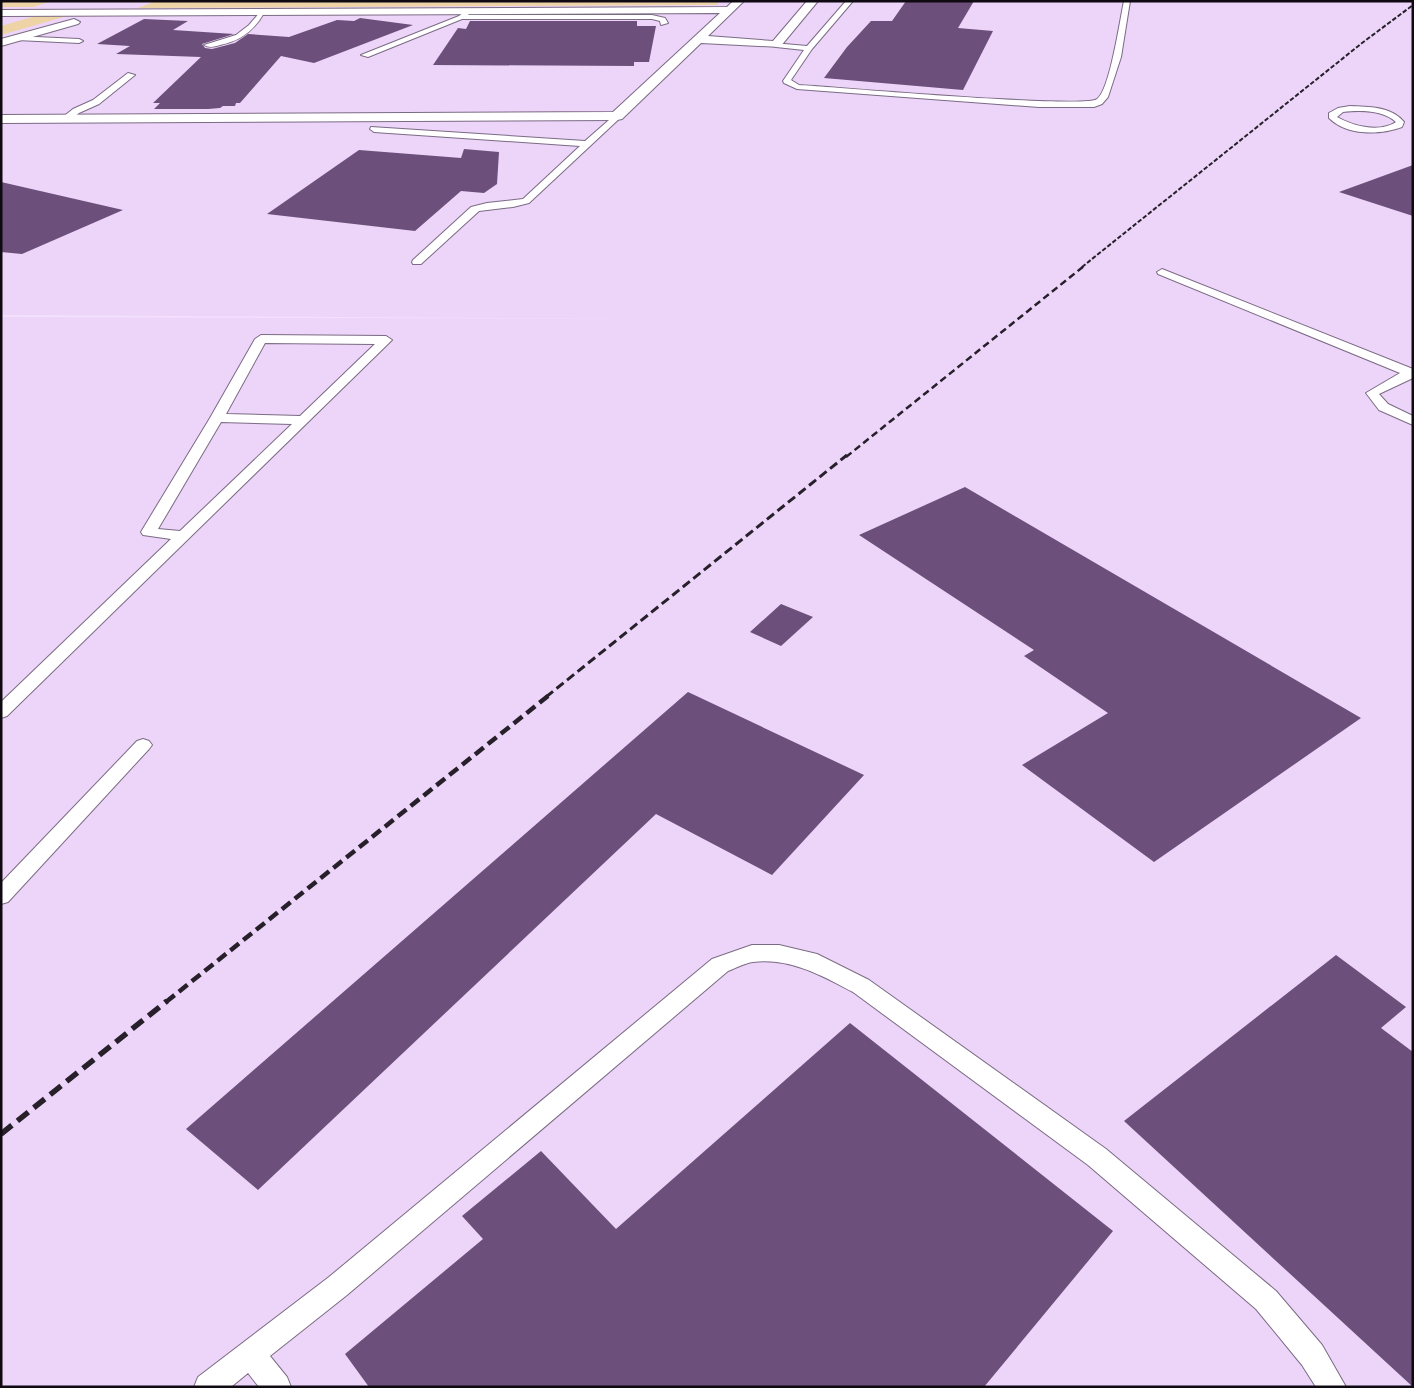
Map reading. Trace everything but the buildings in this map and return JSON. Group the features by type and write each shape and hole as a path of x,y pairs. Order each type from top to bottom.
{"street":[{"path":"1,22 72,1"},
{"path":"1,43 142,1"},
{"path":"698,39 776,45 813,1"},
{"path":"1,13 464,14 734,6"},
{"path":"1,119 617,116 734,6"}],"lane":[{"path":"850,1 808,48 787,81 797,87 1055,105 1091,105 1099,102 1104,97 1117,57 1127,1"},
{"path":"208,45 226,43 236,38 248,29 261,13"},
{"path":"365,55 464,14 652,16 663,19 664,23"},
{"path":"18,38 79,41"},
{"path":"776,45 808,48"},
{"path":"66,119 76,111 96,102 131,75"},
{"path":"1350,109 1372,110 1392,116 1403,125 1388,129 1363,128 1338,122 1332,115 1334,112 1350,109"},
{"path":"417,262 475,209 482,206 512,205 526,201 617,116"},
{"path":"374,129 588,144"},
{"path":"1162,272 1411,373"},
{"path":"1,712 184,536 386,340 261,339 217,418 148,532 184,536"},
{"path":"1411,373 1372,393 1376,402 1391,412 1413,421"},
{"path":"217,418 303,420"},
{"path":"1,896 143,745"},
{"path":"208,1387 338,1286 720,965 752,953 779,954 817,963 861,986 1096,1157 1266,1300 1312,1355 1332,1387"},
{"path":"251,1355 277,1387"}],"shaded area":[{"path":"1,1 1413,1 1413,1387 1,1387 1,317 681,319 1,315"},
{"path":"1,1 51,1 34,7 1,7"},
{"path":"156,1 718,1 718,5 138,8"},
{"path":"39,15 67,16 1,35 1,26"}],"railway":[{"path":"1082,267 1362,43 1413,5"},
{"path":"846,457 1084,266"},
{"path":"546,697 847,455"},
{"path":"166,1002 548,696"},
{"path":"1,1134 167,1001"}]}
